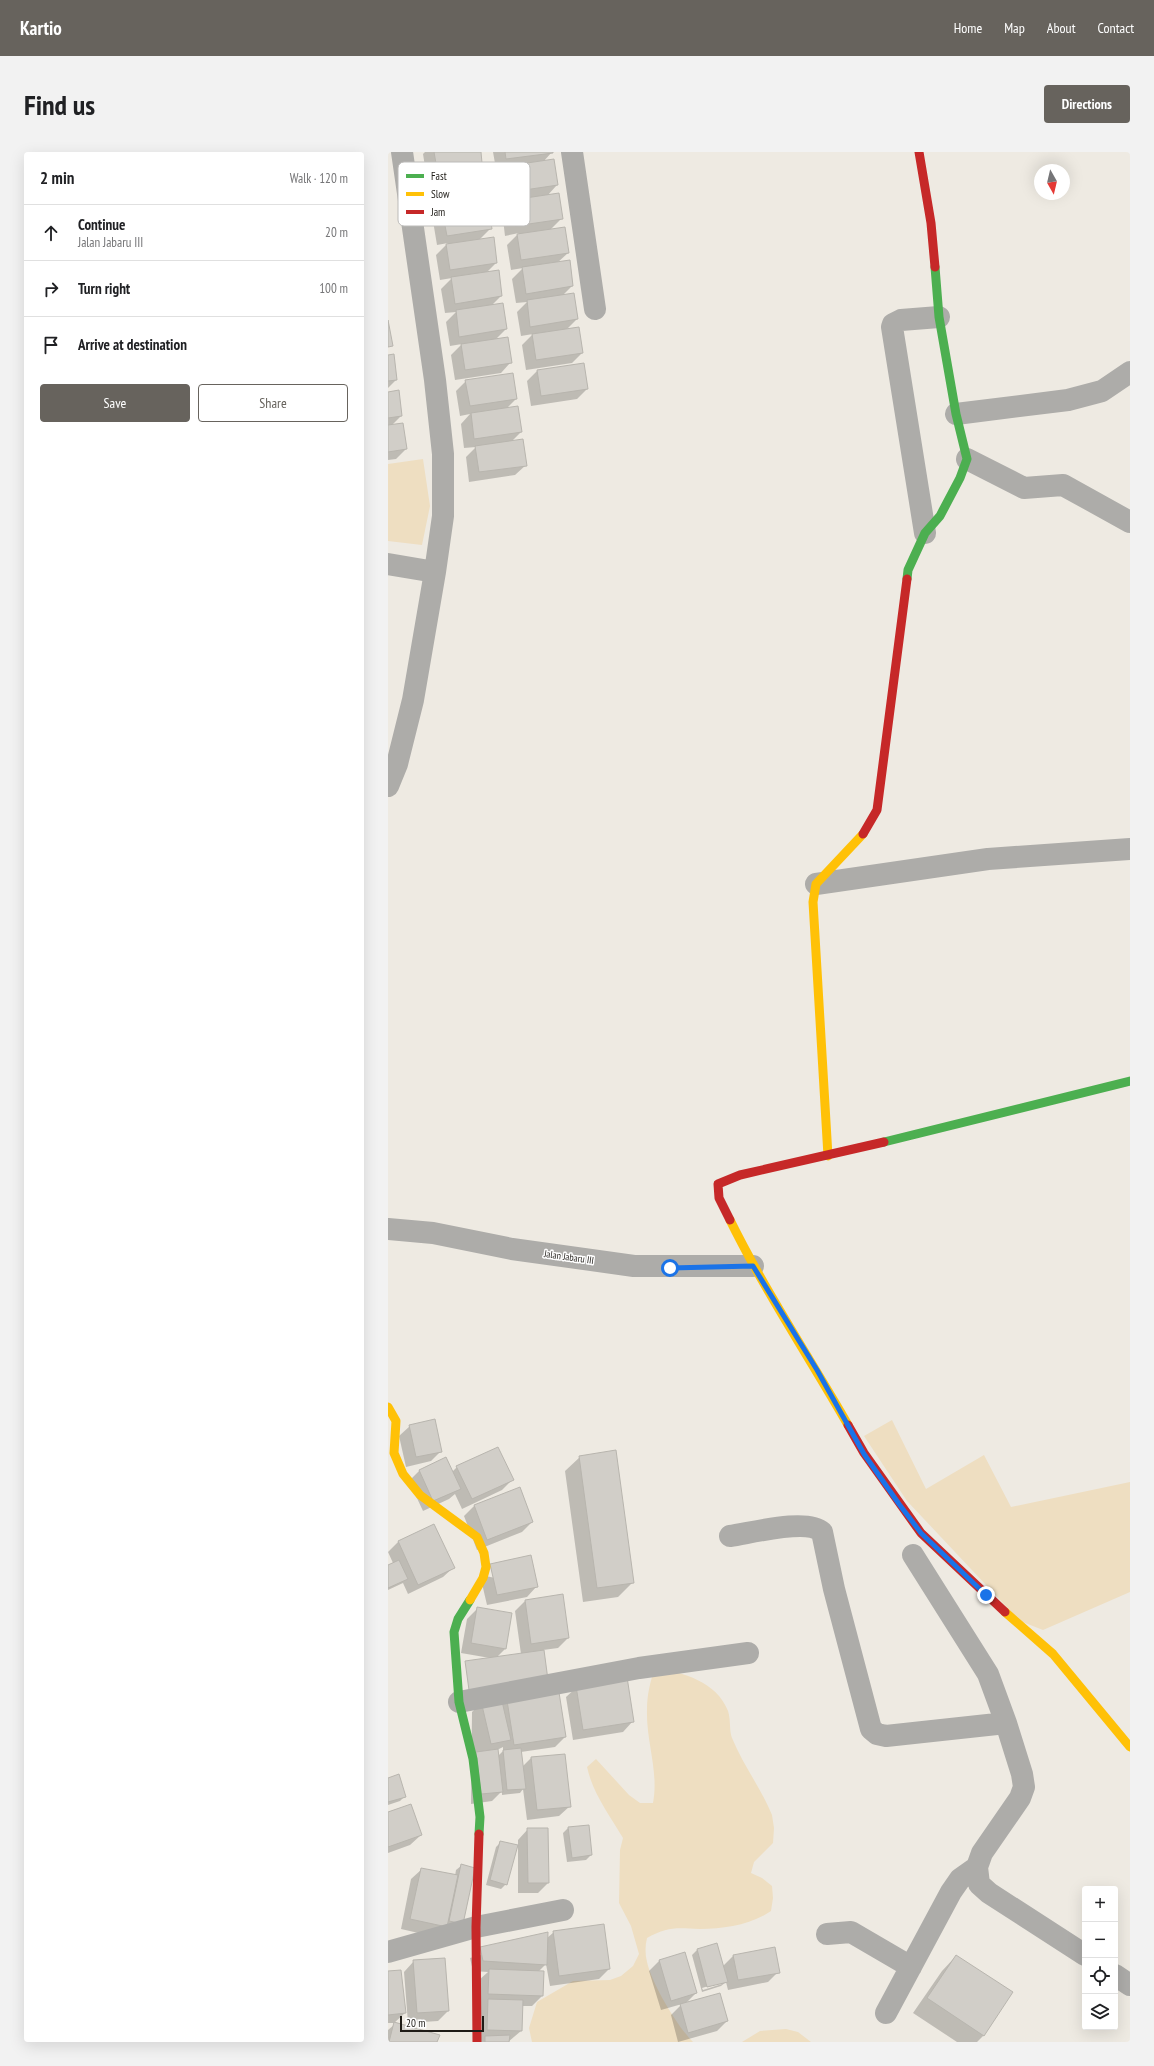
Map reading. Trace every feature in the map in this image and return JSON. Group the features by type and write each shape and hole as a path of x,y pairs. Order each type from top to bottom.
{"street":[{"path":"402,152 403,162"},
{"path":"572,152 595,309"},
{"path":"828,1156 813,902 816,884 853,846 866,830 877,810 908,570 924,533 940,516 960,478 966,459 956,414 940,317 931,223 920,152"},
{"path":"388,786 397,764 413,700 443,516 443,454 435,380 413,226"},
{"path":"924,533 892,327 893,324 901,320 940,317"},
{"path":"956,414 1068,400 1102,391 1130,372"},
{"path":"966,459 1024,488 1063,486 1130,522"},
{"path":"388,564 435,572"},
{"path":"816,884 988,859 1130,849"},
{"path":"1130,1081 828,1156 740,1174 718,1184 717,1190 719,1198 753,1266 805,1350 864,1454 921,1533 986,1595 1053,1654 1130,1747"},
{"name":"Jalan Jabaru III","path":"388,1230 433,1233 512,1249 634,1266 753,1266"},
{"path":"388,1407 397,1424 394,1454 409,1484 419,1496 469,1530 477,1537 482,1547 485,1574 480,1588 456,1622 454,1632 459,1702 473,1760 478,1798 480,1850 476,1927 477,2042"},
{"path":"730,1536 798,1526 818,1527 822,1532 834,1588 872,1729 877,1734 886,1736 1006,1723"},
{"path":"913,1555 988,1674 1006,1723 1024,1787 1020,1798 982,1853 977,1867 979,1884 989,1893 1082,1954"},
{"path":"459,1702 640,1668 748,1653"},
{"path":"886,2013 950,1892 960,1879 977,1867"},
{"path":"388,1952 476,1927 563,1910"},
{"path":"827,1934 851,1932 911,1967"},
{"path":"1118,1977 1130,1985"}],"shaded area":[{"path":"423,459 430,506 422,545 388,541 388,464"},
{"path":"892,1420 926,1489 984,1455 1011,1507 1130,1482 1130,1592 1043,1630 1020,1621 907,1501 864,1436"},
{"path":"655,1668 677,1672 698,1680 716,1693 723,1701 728,1711 732,1738 741,1758 763,1795 772,1815 774,1828 773,1843 754,1862 751,1873 762,1878 772,1886 773,1898 771,1911 755,1920 728,1927 709,1929 679,1928 661,1931 647,1938 646,1959 654,1982 680,2026 693,2042 532,2042 529,2028 537,2002 573,1981 610,1980 621,1976 633,1966 639,1954 631,1926 619,1903 620,1850 623,1838 597,1795 587,1767 596,1759 629,1795 640,1803 653,1803 654,1779 648,1734 647,1710 649,1689"},
{"path":"786,2029 798,2032 811,2042 742,2042 760,2031"}],"building":[{"path":"434,152 481,152 482,162 436,162"},
{"path":"505,152 553,152 553,153 506,159"},
{"path":"554,159 558,185 530,189 530,163"},
{"path":"559,193 563,219 530,224 530,197"},
{"path":"445,226 492,226 492,229 447,236"},
{"path":"565,227 569,253 521,260 517,234"},
{"path":"494,237 497,263 450,270 446,244"},
{"path":"570,260 573,286 526,294 522,267"},
{"path":"499,270 502,296 455,304 451,277"},
{"path":"574,293 578,319 530,327 527,300"},
{"path":"503,303 507,329 459,337 456,310"},
{"path":"388,320 393,346 388,347"},
{"path":"579,327 583,353 536,360 532,334"},
{"path":"508,337 512,363 465,370 461,344"},
{"path":"394,354 397,380 388,381 388,355"},
{"path":"584,363 588,389 541,396 537,370"},
{"path":"513,373 517,399 470,406 465,380"},
{"path":"399,390 402,416 388,418 388,392"},
{"path":"518,406 522,432 474,439 471,413"},
{"path":"403,423 407,449 388,452 388,425"},
{"path":"523,439 527,466 479,472 475,446"},
{"path":"435,1419 442,1452 416,1457 409,1425"},
{"path":"498,1447 514,1480 472,1499 456,1466"},
{"path":"616,1450 634,1583 597,1588 579,1456"},
{"path":"446,1457 461,1489 433,1501 419,1470"},
{"path":"520,1487 533,1522 487,1540 474,1505"},
{"path":"434,1524 455,1568 418,1585 398,1541"},
{"path":"531,1555 538,1587 497,1595 490,1564"},
{"path":"399,1560 408,1579 388,1588 388,1565"},
{"path":"563,1594 569,1638 531,1644 525,1600"},
{"path":"477,1607 512,1613 506,1649 471,1643"},
{"path":"544,1650 548,1680 469,1690 465,1661"},
{"path":"627,1677 634,1722 583,1730 576,1686"},
{"path":"558,1686 566,1737 514,1745 506,1694"},
{"path":"501,1697 511,1740 491,1744 481,1701"},
{"path":"521,1748 526,1789 507,1790 503,1750"},
{"path":"498,1749 503,1792 481,1794 476,1752"},
{"path":"565,1754 571,1807 537,1810 531,1757"},
{"path":"399,1774 406,1797 388,1802 388,1778"},
{"path":"411,1804 422,1835 388,1847 388,1812"},
{"path":"589,1825 592,1855 572,1858 568,1827"},
{"path":"527,1828 548,1828 549,1883 528,1883"},
{"path":"500,1841 518,1845 507,1885 490,1880"},
{"path":"461,1864 475,1868 463,1924 449,1921"},
{"path":"421,1868 458,1875 447,1927 410,1919"},
{"path":"604,1924 610,1969 559,1976 553,1931"},
{"path":"548,1932 547,1965 483,1961 480,1947"},
{"path":"717,1943 728,1982 707,1987 697,1949"},
{"path":"775,1947 780,1973 738,1980 733,1955"},
{"path":"685,1952 697,1993 671,2001 659,1960"},
{"path":"956,1955 1013,1992 984,2036 927,1998"},
{"path":"445,1958 449,2011 417,2013 413,1960"},
{"path":"489,1969 544,1971 543,1996 488,1994"},
{"path":"401,1970 406,2013 388,2015 388,1971"},
{"path":"720,1993 728,2021 688,2033 680,2004"},
{"path":"488,1999 523,2000 522,2031 487,2030"},
{"path":"394,2022 440,2035 437,2042 389,2042"},
{"path":"510,2035 509,2042 485,2042 485,2036"}],"traffic: fast":[{"path":"907,579 908,570 925,533 940,516 960,478 967,459 956,414 939,317 935,267"},
{"path":"884,1142 1130,1081"},
{"path":"470,1600 458,1619 454,1632 459,1702 473,1759 480,1817 479,1834"}],"traffic: slow":[{"path":"828,1156 813,902 816,884 863,834"},
{"path":"730,1220 772,1298 848,1425"},
{"path":"388,1407 396,1421 394,1453 403,1474 420,1495 477,1537 484,1553 486,1567 483,1578 470,1600"},
{"path":"1005,1612 1053,1654 1130,1747"}],"traffic: jam":[{"path":"919,152 931,223 935,267"},
{"path":"863,834 877,810 907,579"},
{"path":"730,1220 719,1198 718,1184 740,1175 884,1142"},
{"path":"848,1425 864,1453 921,1533 1005,1612"},
{"path":"477,2042 476,1927 479,1834"}],"route":[{"path":"670,1268 753,1266 817,1370 864,1454 899,1504 921,1533 986,1595"}]}
